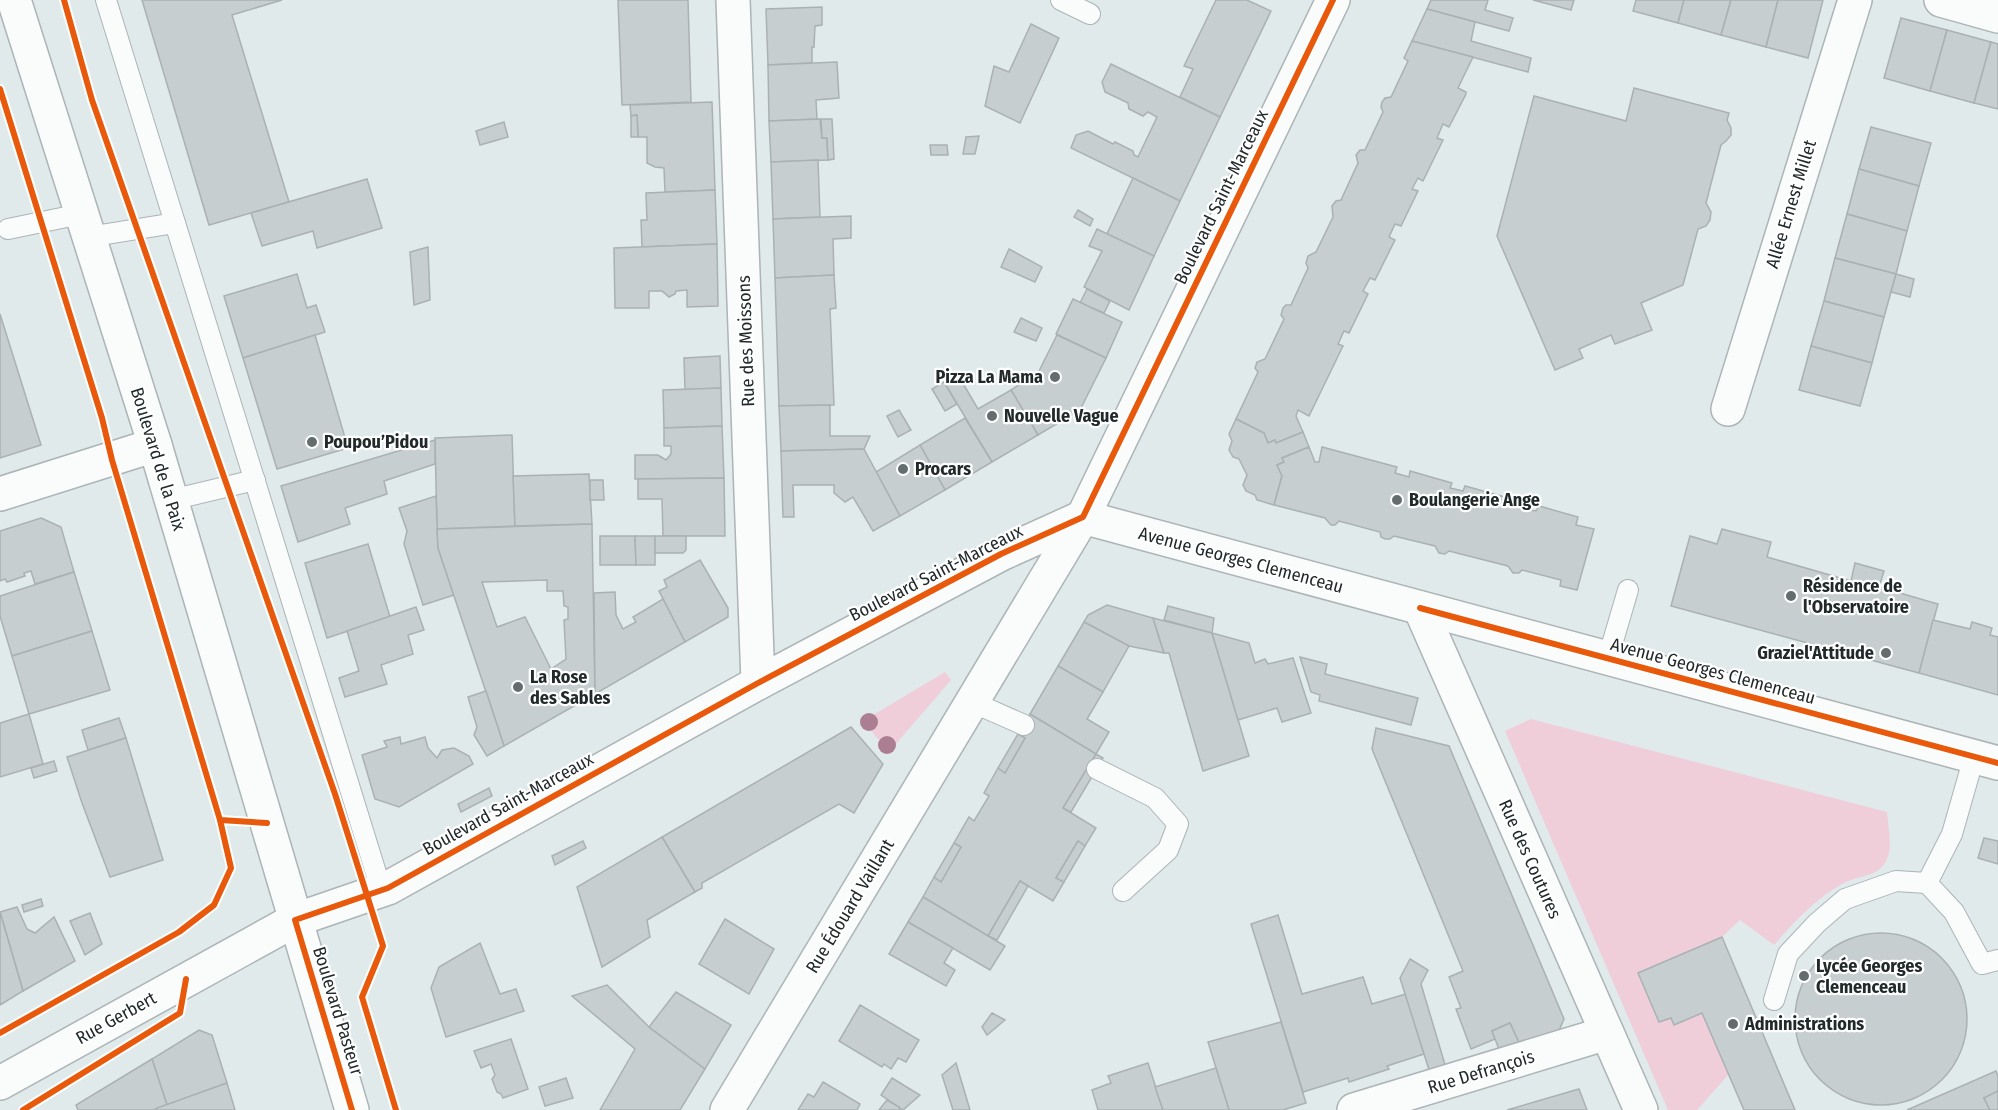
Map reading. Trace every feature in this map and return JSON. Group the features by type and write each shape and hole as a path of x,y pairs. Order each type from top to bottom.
{"street":[{"name":"Boulevard de la Paix","path":"14,0 155,445 295,920"},
{"name":"Rue des Moissons","path":"733,0 758,683"},
{"name":"Boulevard Saint-Marceaux","path":"295,920 381,890 758,683 1001,554 1083,517 1333,0"},
{"name":"Allée Ernest Millet","path":"1728,409 1855,0"},
{"path":"1941,0 1998,16"},
{"path":"0,494 155,445"},
{"name":"Avenue Georges Clemenceau","path":"1083,517 1986,760"},
{"name":"Rue Édouard Vaillant","path":"727,1110 1083,517"},
{"name":"Rue des Coutures","path":"1420,608 1641,1110"},
{"name":"Rue Gerbert","path":"0,1083 295,920"},
{"name":"Boulevard Pasteur","path":"295,920 352,1110"},
{"name":"Rue Defrançois","path":"1354,1110 1607,1034"}],"lane":[{"path":"106,0 381,890"},
{"path":"1061,0 1090,14"},
{"path":"8,229 175,223"},
{"path":"171,500 255,480"},
{"name":"Avenue Georges Clemenceau","path":"1608,658 1628,590"},
{"path":"972,702 1024,724"},
{"path":"1928,883 1986,760"},
{"path":"1097,769 1155,798 1178,824 1168,850 1124,891"},
{"path":"1774,1000 1788,954 1817,923 1845,899 1896,881 1928,883 1954,912 1982,964 1998,960"}],"shaded area":[{"path":"945,672 951,680 889,752 863,721"},
{"path":"1531,719 1887,812 1890,848 1884,865 1874,872 1844,883 1824,896 1774,945 1740,920 1722,937 1638,973 1659,1022 1671,1018 1675,1025 1702,1013 1729,1074 1697,1110 1668,1110 1505,731"}],"building":[{"path":"142,0 282,0 232,15 289,202 209,225"},
{"path":"618,0 688,0 691,102 622,105"},
{"path":"1216,0 1247,0 1271,11 1220,117 1180,97 1193,69 1184,66"},
{"path":"1431,0 1488,0 1485,10 1513,18 1509,31 1427,9"},
{"path":"1533,0 1574,0 1571,10"},
{"path":"1636,0 1684,0 1678,23 1633,11"},
{"path":"1684,0 1731,0 1721,35 1678,23"},
{"path":"1731,0 1778,0 1766,47 1721,35"},
{"path":"1778,0 1823,0 1808,58 1766,47"},
{"path":"822,7 822,25 815,26 812,63 768,65 766,9"},
{"path":"1427,9 1475,22 1471,41 1531,58 1528,72 1412,41"},
{"path":"1901,18 1947,30 1930,91 1884,78"},
{"path":"1031,24 1059,38 1020,123 985,106 994,66 1009,72"},
{"path":"1947,30 1991,42 1974,103 1930,91"},
{"path":"1412,41 1473,57 1458,88 1466,94 1449,127 1443,124 1437,138 1443,140 1423,181 1418,178 1412,189 1418,191 1401,226 1395,224 1389,237 1395,240 1375,280 1370,278 1363,291 1368,294 1349,333 1344,331 1338,344 1343,346 1309,416 1298,410 1296,416 1303,432 1276,443 1275,440 1268,443 1264,433 1236,419 1258,372 1255,368 1257,362 1265,359 1284,319 1281,315 1283,308 1291,305 1308,268 1306,263 1308,256 1316,252 1333,217 1332,206 1336,201 1341,200 1358,163 1356,155 1360,150 1365,150 1383,112 1382,102 1385,98 1391,97 1408,61 1404,58"},
{"path":"1991,42 1998,44 1998,109 1974,103"},
{"path":"837,62 839,98 816,100 817,119 769,121 768,65"},
{"path":"1111,64 1220,117 1180,201 1071,148 1076,135 1088,131 1133,151 1138,157 1157,117 1148,112 1143,116 1129,109 1128,103 1105,92 1102,82"},
{"path":"1634,88 1729,113 1727,120 1731,128 1731,135 1721,145 1706,203 1711,212 1710,220 1706,226 1698,229 1683,285 1641,303 1652,330 1615,344 1611,335 1579,349 1583,358 1555,370 1497,236 1534,96 1626,121"},
{"path":"712,102 715,190 665,192 664,168 647,163 647,137 638,137 637,115 631,116 630,105"},
{"path":"637,115 638,137 631,137 631,116"},
{"path":"820,119 822,138 827,138 828,160 771,162 769,121"},
{"path":"821,119 832,119 834,159 828,160 827,138 822,138"},
{"path":"504,122 508,137 480,145 476,131"},
{"path":"1871,127 1931,143 1919,186 1859,169"},
{"path":"979,136 975,154 963,154 966,137"},
{"path":"930,145 947,145 948,155 931,155"},
{"path":"818,160 820,217 773,219 771,162"},
{"path":"1859,169 1919,186 1907,231 1847,214"},
{"path":"1133,178 1180,201 1154,256 1107,234"},
{"path":"367,179 382,228 317,248 313,231 262,246 251,213"},
{"path":"715,190 717,244 642,247 641,220 647,220 646,193"},
{"path":"1078,210 1093,219 1090,226 1074,217"},
{"path":"1847,214 1907,231 1896,274 1835,258"},
{"path":"851,216 851,238 833,239 834,275 775,278 773,219"},
{"path":"1097,229 1154,256 1129,310 1084,287 1102,251 1089,246"},
{"path":"717,244 718,306 687,307 687,290 676,291 669,297 662,291 649,291 649,308 615,308 614,248"},
{"path":"428,247 430,300 414,305 410,252"},
{"path":"1009,249 1042,267 1035,282 1001,267"},
{"path":"1835,258 1896,274 1884,317 1824,301"},
{"path":"297,274 307,308 316,305 325,332 243,358 224,296"},
{"path":"1896,274 1914,279 1910,297 1891,292"},
{"path":"834,275 836,308 830,309 834,405 779,406 775,278"},
{"path":"1087,289 1110,301 1104,313 1080,303"},
{"path":"1073,299 1122,322 1106,358 1056,334"},
{"path":"1824,301 1884,317 1872,363 1811,346"},
{"path":"0,314 41,445 0,458"},
{"path":"1021,318 1042,328 1036,341 1014,332"},
{"path":"315,335 348,448 277,469 243,358"},
{"path":"1057,335 1106,358 1080,410 1038,435 1011,390 1038,373"},
{"path":"1811,346 1872,363 1860,406 1799,390"},
{"path":"720,356 721,388 685,390 684,358"},
{"path":"958,375 978,409 1011,390 1038,435 992,462 944,382"},
{"path":"944,382 957,404 945,411 932,389"},
{"path":"721,388 722,426 664,428 663,390"},
{"path":"830,405 830,436 870,436 864,449 781,451 779,406"},
{"path":"899,410 911,430 898,437 887,416"},
{"path":"965,418 992,462 945,490 920,445"},
{"path":"1236,419 1264,433 1268,443 1275,440 1276,443 1303,432 1309,447 1282,458 1284,462 1277,465 1282,476 1274,505 1257,500 1255,495 1246,491 1243,485 1247,475 1239,459 1233,457 1229,450 1232,441 1229,434"},
{"path":"722,426 724,478 635,479 635,455 658,455 666,460 671,454 671,446 664,446 664,428"},
{"path":"512,435 515,526 437,529 435,438"},
{"path":"435,440 435,464 384,481 387,494 345,508 350,524 298,542 281,486"},
{"path":"920,445 945,490 900,516 876,472"},
{"path":"1309,447 1315,462 1319,462 1322,447 1397,467 1395,473 1409,477 1410,471 1452,483 1450,488 1463,491 1465,486 1523,502 1522,508 1536,511 1539,506 1578,517 1576,525 1594,529 1577,590 1560,586 1561,580 1522,570 1519,573 1513,573 1508,566 1449,551 1445,554 1439,553 1435,546 1394,536 1385,539 1381,537 1380,532 1339,521 1331,525 1325,518 1274,505 1282,476 1277,465 1284,462 1282,458"},
{"path":"864,449 900,516 873,531 853,497 845,502 834,493 834,485 793,485 794,517 783,517 781,451"},
{"path":"589,474 592,524 515,526 513,476"},
{"path":"724,478 725,536 663,536 662,499 638,499 638,479"},
{"path":"590,480 603,480 604,500 590,500"},
{"path":"436,496 438,548 454,595 423,605 404,544 407,531 399,508"},
{"path":"41,518 61,527 74,572 35,584 31,571 24,573 25,576 7,582 5,579 0,581 0,531"},
{"path":"592,524 595,694 504,746 438,548 437,529","holes":["547,580 547,591 563,591 564,606 568,607 568,619 564,620 566,659 551,669 525,617 497,627 482,582"]},
{"name":"Résidence de l'Observatoire","path":"1722,529 1771,542 1767,557 1851,581 1855,563 1884,571 1879,587 1938,604 1919,673 1671,606 1690,536 1717,544"},
{"path":"600,536 635,536 636,565 600,565"},
{"path":"635,536 655,536 655,565 636,565"},
{"path":"655,536 686,536 686,550 683,553 655,553"},
{"path":"368,544 390,617 327,638 305,563"},
{"path":"700,560 728,608 728,617 685,642 659,591 667,587 664,580"},
{"path":"74,572 92,631 12,656 0,616 0,596"},
{"path":"615,592 616,615 623,629 636,622 633,617 663,599 685,642 595,694 594,593"},
{"path":"1107,605 1153,618 1164,653 1129,646 1084,622 1088,615"},
{"path":"1168,606 1214,618 1212,633 1164,620"},
{"path":"416,607 424,630 408,635 413,654 381,665 387,684 345,697 339,678 359,671 347,631"},
{"path":"1153,618 1212,633 1249,756 1203,771 1169,653 1164,653"},
{"path":"1933,620 1970,629 1972,622 1992,628 1990,635 1998,637 1998,695 1919,673"},
{"path":"1084,622 1129,646 1103,692 1058,666"},
{"path":"92,631 110,690 29,714 12,656"},
{"path":"1212,633 1249,643 1255,663 1265,659 1268,664 1293,658 1311,713 1282,722 1277,708 1238,720"},
{"path":"1300,657 1327,664 1325,674 1418,698 1411,725 1319,701 1320,695 1311,692"},
{"path":"1058,666 1103,692 1087,719 1109,732 1096,754 1030,714"},
{"path":"486,691 504,746 487,756 474,735 477,727 468,697"},
{"path":"29,714 43,764 0,777 0,723"},
{"path":"1030,714 1096,754 1063,808 1096,828 1085,846 1078,841 1056,878 1064,882 1053,901 1020,881 988,936 923,897 934,877 941,882 961,847 954,843 969,817 974,821 989,796 984,793 998,768 1005,773 1025,738 1018,734"},
{"path":"119,718 126,738 88,750 82,730"},
{"path":"851,727 883,764 854,813 839,804 702,883 702,888 695,892 662,837"},
{"path":"1376,728 1449,746 1564,1019 1557,1035 1520,1045 1510,1023 1492,1031 1495,1039 1471,1049 1456,1009 1461,1008 1449,977 1463,971 1372,749"},
{"path":"1018,734 1025,738 1005,773 998,768"},
{"path":"400,737 401,744 425,737 428,748 437,758 442,750 454,748 469,756 473,764 399,807 375,799 362,755 387,747 384,741"},
{"path":"126,738 163,860 110,877 67,757"},
{"path":"1096,754 1103,758 1071,812 1063,808"},
{"path":"54,761 57,771 34,778 31,768"},
{"path":"489,788 492,796 461,812 458,804"},
{"path":"662,837 695,892 647,920 650,937 602,967 577,887"},
{"path":"1984,838 1998,841 1998,864 1978,858"},
{"path":"583,841 586,848 555,865 552,856"},
{"path":"1078,841 1085,846 1064,882 1056,878"},
{"path":"954,843 961,847 941,882 934,877"},
{"path":"1020,881 1028,886 997,940 988,936"},
{"path":"923,897 1005,946 990,970 908,922"},
{"path":"41,899 43,906 24,912 22,905"},
{"path":"17,907 27,929 35,933 54,917 75,961 23,991 0,912"},
{"path":"0,912 23,991 0,1005"},
{"path":"90,913 102,944 85,955 70,921"},
{"path":"1278,915 1302,994 1363,977 1372,1004 1406,994 1424,1054 1387,1066 1389,1069 1349,1082 1348,1078 1303,1092 1251,924"},
{"path":"725,919 774,949 749,994 699,964"},
{"path":"908,922 953,948 944,963 955,970 946,986 889,954"},
{"path":"1881,933 1898,934 1914,939 1929,947 1942,958 1953,971 1961,986 1966,1002 1966,1036 1961,1052 1953,1067 1942,1080 1929,1091 1914,1099 1898,1104 1881,1105 1864,1104 1848,1099 1833,1091 1820,1080 1809,1067 1801,1052 1796,1036 1795,1019 1796,1002 1801,986 1809,971 1820,958 1833,947 1848,939 1864,934"},
{"name":"Administrations","path":"1722,937 1795,1110 1744,1110 1702,1013 1674,1025 1671,1018 1659,1022 1638,973"},
{"path":"480,943 500,994 516,989 524,1011 446,1037 431,988 439,967"},
{"path":"1410,959 1428,970 1421,984 1446,1068 1430,1073 1400,978"},
{"path":"607,985 649,1027 705,1069 680,1110 600,1110 635,1049 572,996"},
{"path":"676,992 731,1025 705,1069 649,1027"},
{"path":"860,1005 919,1040 906,1062 898,1058 891,1069 884,1064 882,1067 839,1041"},
{"path":"992,1013 1005,1020 987,1035 982,1027"},
{"path":"1281,1022 1306,1103 1283,1110 1229,1110 1208,1042"},
{"path":"1510,1023 1520,1045 1500,1052 1492,1031"},
{"path":"199,1030 212,1035 227,1083 167,1105 152,1059"},
{"path":"511,1039 528,1089 503,1098 497,1092 492,1079 495,1075 491,1064 481,1068 474,1051"},
{"path":"152,1059 167,1105 153,1110 78,1110 76,1105"},
{"path":"956,1063 970,1110 953,1110 942,1075"},
{"path":"1148,1063 1163,1110 1098,1110 1092,1090 1111,1083 1108,1076"},
{"path":"1216,1068 1229,1110 1163,1110 1155,1087"},
{"path":"1996,1071 1998,1091 1984,1098 1990,1110 1907,1110"},
{"path":"566,1078 573,1098 545,1106 539,1087"},
{"path":"892,1078 920,1095 903,1110 881,1095"},
{"path":"823,1082 860,1104 857,1110 798,1110 808,1094 814,1097"},
{"path":"227,1083 235,1110 156,1110 157,1108"},
{"path":"1579,1089 1587,1110 1507,1110"},
{"path":"1998,1091 1998,1110 1990,1110 1984,1098"},
{"path":"887,1100 899,1107 900,1110 879,1110"}],"cycle path":[{"path":"64,0 92,100 335,794 383,946 362,997 396,1110"},
{"path":"352,1110 295,920 388,888 758,683 1001,554 1083,517 1333,0"},
{"path":"0,89 102,418 112,460 220,820 267,823"},
{"path":"1420,608 1998,763"},
{"path":"0,1033 179,932 214,905 231,868 220,820"},
{"path":"23,1110 180,1013 186,979"}],"place":[{"name":"Pizza La Mama","path":"1055,377"},
{"name":"Nouvelle Vague","path":"992,416"},
{"name":"Poupou’Pidou","path":"312,442"},
{"name":"Procars","path":"903,469"},
{"name":"Boulangerie Ange","path":"1397,500"},
{"name":"Résidence de l'Observatoire","path":"1791,596"},
{"name":"Graziel'Attitude","path":"1886,653"},
{"name":"La Rose des Sables","path":"518,687"},
{"name":"Lycée Georges Clemenceau","path":"1804,976"},
{"name":"Administrations","path":"1733,1024"}]}
